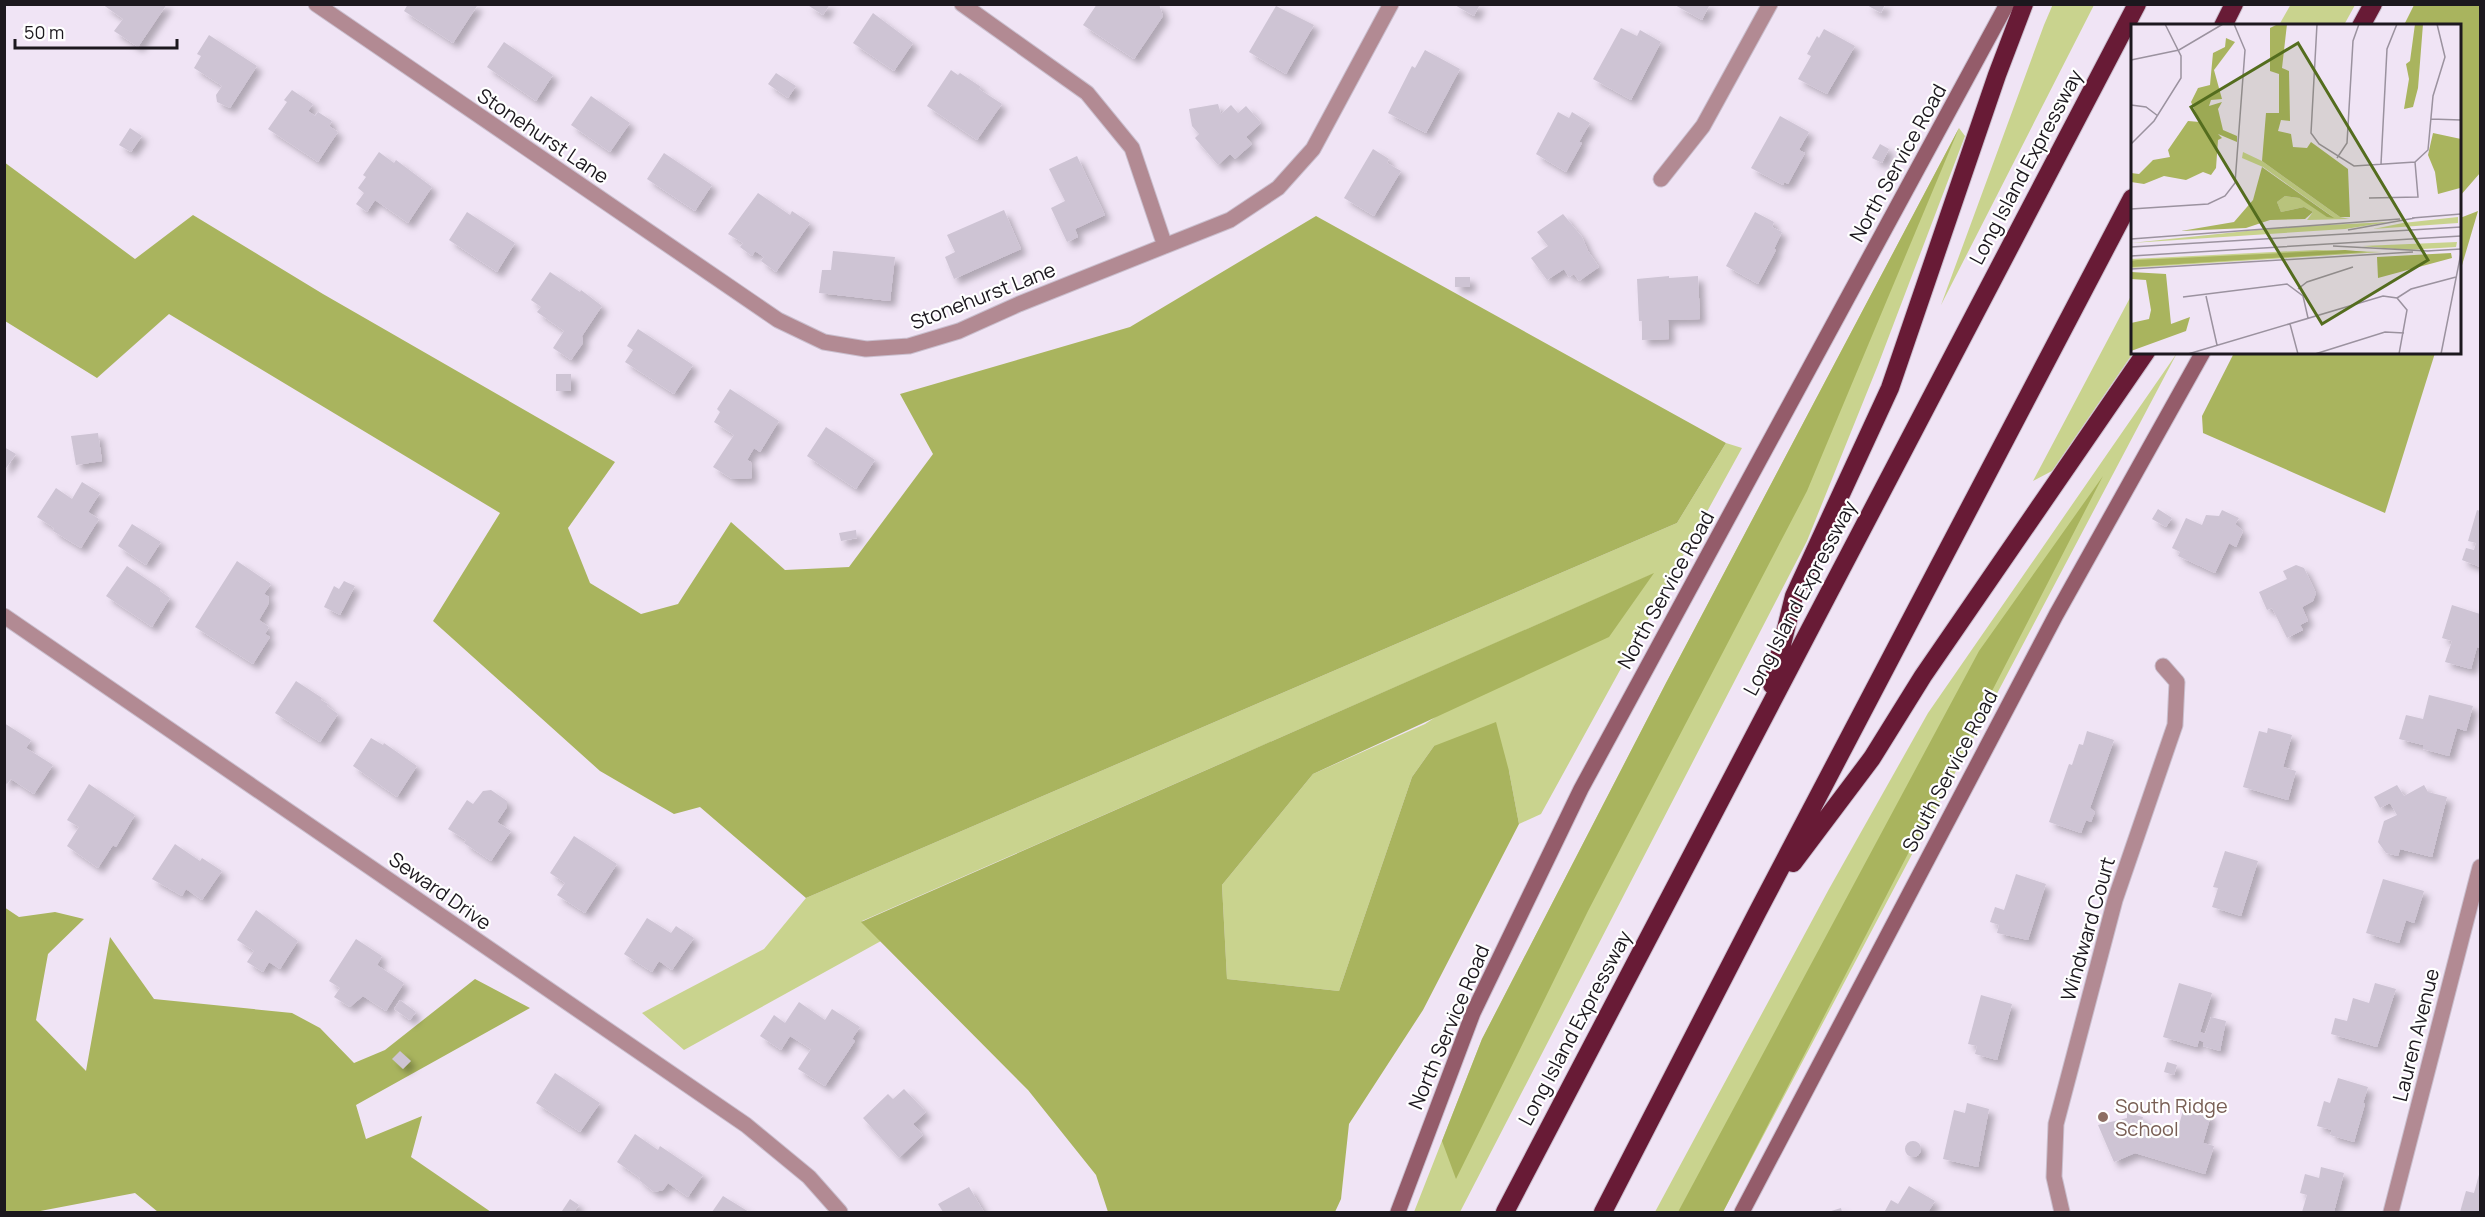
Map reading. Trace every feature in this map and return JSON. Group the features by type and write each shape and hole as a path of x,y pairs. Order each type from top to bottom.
{"highway":[{"path":"1765,714 1794,596 1890,388 1997,75 2024,4"},
{"name":"Long Island Expressway","path":"1505,1212 2138,4"},
{"path":"2224,24 2234,4"},
{"path":"2362,24 2373,4"},
{"path":"1603,1212 1758,911 2131,202"},
{"path":"1758,911 1872,758 1935,659 2145,354"}],"main road":[{"name":"North Service Road","path":"1398,1212 1473,1013 1581,789 2007,4"},
{"path":"2369,24 2378,4"},
{"name":"South Service Road","path":"1742,1212 2050,626 2202,354"}],"street":[{"name":"Stonehurst Lane","path":"316,4 722,284 778,320 824,342 866,349 909,346 958,331 1230,220 1278,188 1313,148 1391,4"},
{"path":"962,4 1087,93 1132,148 1165,246"},
{"path":"1661,179 1703,126 1770,4"},
{"name":"Seward Drive","path":"4,616 746,1125 809,1177 840,1212"},
{"name":"Windward Court","path":"2062,1212 2054,1177 2055,1124 2115,900 2175,725 2177,682 2163,666"},
{"name":"Lauren Avenue","path":"2391,1212 2481,867"}],"green space":[{"path":"2053,4 2094,5 1941,305 2044,25"},
{"path":"2291,4 2355,4 2345,24 2280,24"},
{"path":"2414,5 2480,5 2480,173 2461,195 2461,24 2404,24"},
{"path":"1959,128 1965,136 1878,365 1807,541 1460,1212 1414,1212 1482,1039 1666,683"},
{"path":"1959,128 1807,491 1588,911 1456,1179 1442,1141 1482,1039 1666,683"},
{"path":"4,162 135,259 193,215 323,294 615,462 568,528 590,583 641,614 678,604 731,522 785,570 849,567 933,454 900,394 1130,327 1316,216 1726,443 1677,523 806,898 700,807 674,814 600,771 433,621 500,513 169,314 97,378 5,321"},
{"path":"2478,211 2461,269 2461,218"},
{"path":"2131,296 2132,354 2052,471 2033,481"},
{"path":"2176,354 1723,1212 1655,1212 1829,889 1928,713"},
{"path":"2233,354 2435,354 2385,513 2203,433 2202,416"},
{"path":"1726,443 1742,448 1541,814 1519,824 1509,771 1434,746 1412,777 1339,991 1227,979 1222,885 1313,774 1425,724 1653,574 862,921 881,941 684,1050 642,1013 764,949 806,898 1677,523"},
{"path":"2103,476 1723,1212 1678,1212 1979,651"},
{"path":"1654,573 1609,637 1313,774 1222,885 1227,979 1339,991 1412,777 1434,746 1496,722 1509,771 1519,824 1423,1010 1349,1124 1341,1199 1335,1212 1108,1212 1096,1175 1028,1090 861,922"},
{"path":"4,907 19,917 55,912 84,919 48,954 36,1020 86,1071 110,937 154,999 292,1013 320,1028 354,1063 385,1050 475,979 530,1008 356,1105 366,1139 422,1116 411,1157 491,1212 158,1212 135,1193 35,1212 5,1212"}],"building":[{"path":"102,4 167,4 138,47 114,31 123,19"},
{"path":"408,4 475,4 477,6 453,43 404,11"},
{"path":"806,4 830,4 823,15"},
{"path":"1097,4 1159,4 1163,16 1134,59 1083,25"},
{"path":"1453,4 1480,4 1474,16"},
{"path":"1673,4 1710,4 1702,20"},
{"path":"1865,4 1885,4 1881,13"},
{"path":"1276,6 1314,25 1286,74 1249,52"},
{"path":"873,13 913,43 894,71 853,43"},
{"path":"1621,28 1637,36 1640,30 1661,42 1631,100 1593,79"},
{"path":"1824,29 1855,46 1827,94 1798,79 1811,56 1807,54 1817,36 1819,38"},
{"path":"209,35 257,66 230,108 217,102 216,95 222,86 194,68 201,56 197,54"},
{"path":"504,42 553,75 536,101 487,67"},
{"path":"1425,50 1460,69 1426,133 1388,113 1412,66 1415,68"},
{"path":"951,70 958,75 960,73 981,87 979,89 1002,104 977,140 927,106"},
{"path":"776,73 796,86 788,98 768,84"},
{"path":"292,90 313,104 308,111 315,116 318,112 332,121 329,126 338,132 318,162 268,129 287,102 284,100"},
{"path":"591,96 630,123 610,152 571,125"},
{"path":"1218,104 1221,114 1231,105 1238,113 1246,106 1261,123 1246,137 1252,144 1235,159 1230,154 1218,165 1195,138 1199,134 1192,126 1189,109"},
{"path":"1558,112 1569,118 1572,112 1590,123 1566,172 1536,154"},
{"path":"1780,116 1809,132 1799,150 1805,153 1788,184 1784,182 1783,185 1751,168"},
{"path":"130,128 142,136 131,152 119,145"},
{"path":"1880,144 1889,149 1882,163 1872,158"},
{"path":"1373,149 1389,159 1387,163 1401,171 1374,216 1344,198"},
{"path":"379,152 394,163 396,160 432,187 408,223 375,200 367,212 356,204 364,193 358,188 366,177 363,175"},
{"path":"664,153 712,185 695,211 647,179"},
{"path":"1077,156 1105,215 1075,229 1078,237 1067,242 1051,208 1065,201 1049,169"},
{"path":"758,193 790,215 792,211 810,223 776,272 761,261 764,257 755,251 752,256 740,247 743,243 728,234"},
{"path":"1004,210 1021,249 954,279 945,257 955,252 947,235"},
{"path":"467,212 515,243 497,272 449,240"},
{"path":"1755,212 1774,222 1772,227 1782,232 1774,249 1776,250 1758,284 1726,266"},
{"path":"1563,214 1582,237 1599,267 1579,281 1574,274 1569,277 1564,269 1547,280 1531,258 1548,246 1537,232"},
{"path":"833,251 895,257 890,301 819,293 822,270 831,270"},
{"path":"550,272 580,292 581,290 602,306 582,336 583,343 571,360 553,348 564,331 537,312 541,307 531,300"},
{"path":"1669,276 1669,278 1698,276 1700,319 1668,320 1669,339 1642,340 1637,279"},
{"path":"1455,277 1470,277 1470,287 1455,287"},
{"path":"638,329 693,365 674,394 625,362 633,350 627,346"},
{"path":"556,374 571,374 571,391 556,391"},
{"path":"730,389 779,421 760,452 754,448 747,460 751,462 752,478 732,479 713,467 734,435 714,422 720,412 717,409"},
{"path":"826,427 875,460 856,489 807,456"},
{"path":"98,433 102,461 76,465 71,436"},
{"path":"4,447 16,454 4,471"},
{"path":"82,482 100,493 88,512 99,519 81,548 53,531 54,528 37,517 56,488 72,499"},
{"path":"2158,509 2172,518 2166,527 2152,519"},
{"path":"2222,510 2239,518 2235,524 2243,531 2236,547 2229,543 2215,573 2178,556 2180,552 2172,548 2186,518 2202,525 2206,515 2219,516"},
{"path":"2477,510 2480,511 2480,567 2462,560 2466,548 2474,550 2476,543 2468,541"},
{"path":"132,524 161,542 146,565 118,546"},
{"path":"856,530 857,538 841,541 839,533"},
{"path":"237,561 271,584 264,594 269,597 268,605 259,620 269,627 265,634 270,637 253,664 195,627"},
{"path":"2296,565 2304,568 2316,593 2313,601 2302,607 2308,621 2300,625 2303,630 2287,638 2272,608 2267,610 2259,592 2287,579 2283,571"},
{"path":"127,566 161,589 160,591 170,598 152,627 106,596"},
{"path":"344,581 355,586 340,615 324,607 334,586 339,589"},
{"path":"2452,605 2480,614 2480,648 2477,647 2471,669 2445,662 2452,641 2442,638"},
{"path":"296,681 322,698 321,700 328,704 327,706 338,714 320,742 275,713"},
{"path":"2429,695 2473,706 2466,731 2457,728 2449,756 2423,749 2423,745 2399,739 2406,715 2423,719"},
{"path":"4,723 31,740 26,748 53,765 34,794 11,779 7,784 4,782"},
{"path":"2268,728 2292,735 2283,767 2296,771 2288,800 2243,787 2259,731 2267,733"},
{"path":"2087,731 2114,740 2090,808 2095,812 2091,822 2086,820 2081,833 2049,822 2069,764 2072,765 2079,744 2083,745"},
{"path":"371,738 383,745 384,743 417,766 397,797 353,766"},
{"path":"89,784 135,815 116,847 113,845 98,868 67,846 79,827 67,820"},
{"path":"2397,785 2404,796 2424,785 2428,792 2447,797 2432,857 2400,849 2398,856 2386,853 2378,842 2384,821 2397,815 2390,803 2380,808 2374,797"},
{"path":"491,790 507,801 507,807 497,822 511,831 491,861 464,843 466,840 448,829 467,800 473,804 483,791"},
{"path":"574,836 617,864 585,913 557,895 565,883 550,873"},
{"path":"175,844 200,861 202,858 222,871 202,900 186,889 182,896 152,879"},
{"path":"2225,851 2258,861 2241,916 2212,907 2218,888 2213,887"},
{"path":"2016,874 2046,884 2028,940 1997,933 1999,925 1990,922 1995,907 2004,910"},
{"path":"2383,879 2424,891 2414,923 2406,920 2399,943 2366,933"},
{"path":"256,910 298,941 280,969 269,962 263,972 247,962 254,951 237,940"},
{"path":"647,918 671,933 676,926 694,938 672,970 659,961 652,972 624,954"},
{"path":"356,939 382,956 377,965 404,983 386,1011 363,996 350,1007 334,997 340,988 329,981"},
{"path":"2179,983 2212,993 2200,1032 2205,1034 2211,1017 2226,1021 2220,1051 2203,1046 2204,1042 2199,1040 2197,1047 2163,1037"},
{"path":"2375,983 2396,989 2377,1047 2331,1034 2335,1018 2347,1021 2353,998 2369,1003"},
{"path":"1981,995 2012,1004 1997,1060 1975,1054 1977,1046 1968,1044"},
{"path":"400,1000 416,1012 410,1020 394,1009"},
{"path":"799,1002 825,1020 832,1009 860,1027 852,1039 855,1041 825,1086 798,1069 811,1049 790,1036 781,1050 760,1036 774,1015 785,1023"},
{"path":"400,1051 411,1061 403,1069 392,1059"},
{"path":"2167,1062 2177,1065 2174,1075 2164,1072"},
{"path":"555,1073 600,1103 580,1132 536,1103"},
{"path":"2338,1078 2368,1087 2354,1142 2330,1135 2332,1130 2317,1126 2324,1101 2330,1103"},
{"path":"904,1089 926,1112 913,1124 923,1135 899,1158 863,1118 888,1094 893,1099"},
{"path":"1967,1103 1989,1109 1978,1167 1943,1159 1954,1110 1965,1113"},
{"path":"2184,1107 2211,1115 2203,1143 2214,1146 2205,1174 2135,1153 2114,1162 2098,1125 2127,1118 2127,1113 2143,1117 2142,1121 2177,1132"},
{"path":"635,1134 658,1150 660,1146 703,1175 688,1197 668,1183 663,1190 654,1192 639,1180 640,1178 617,1162"},
{"path":"1913,1141 1919,1143 1921,1149 1919,1155 1913,1157 1907,1155 1905,1149 1907,1143"},
{"path":"2321,1167 2344,1173 2334,1212 2302,1212 2307,1195 2300,1193 2305,1174 2319,1178"},
{"path":"2480,1171 2480,1212 2460,1212 2466,1191 2474,1193"},
{"path":"1909,1186 1935,1201 1928,1212 1885,1211 1891,1200 1898,1204"},
{"path":"969,1187 984,1212 943,1212 938,1204"},
{"path":"723,1196 749,1212 712,1212"},
{"path":"570,1199 579,1205 574,1212 562,1211"},
{"path":"1841,1208 1842,1212 1828,1212"}],"place":[{"name":"South Ridge School","path":"2103,1117"}]}
